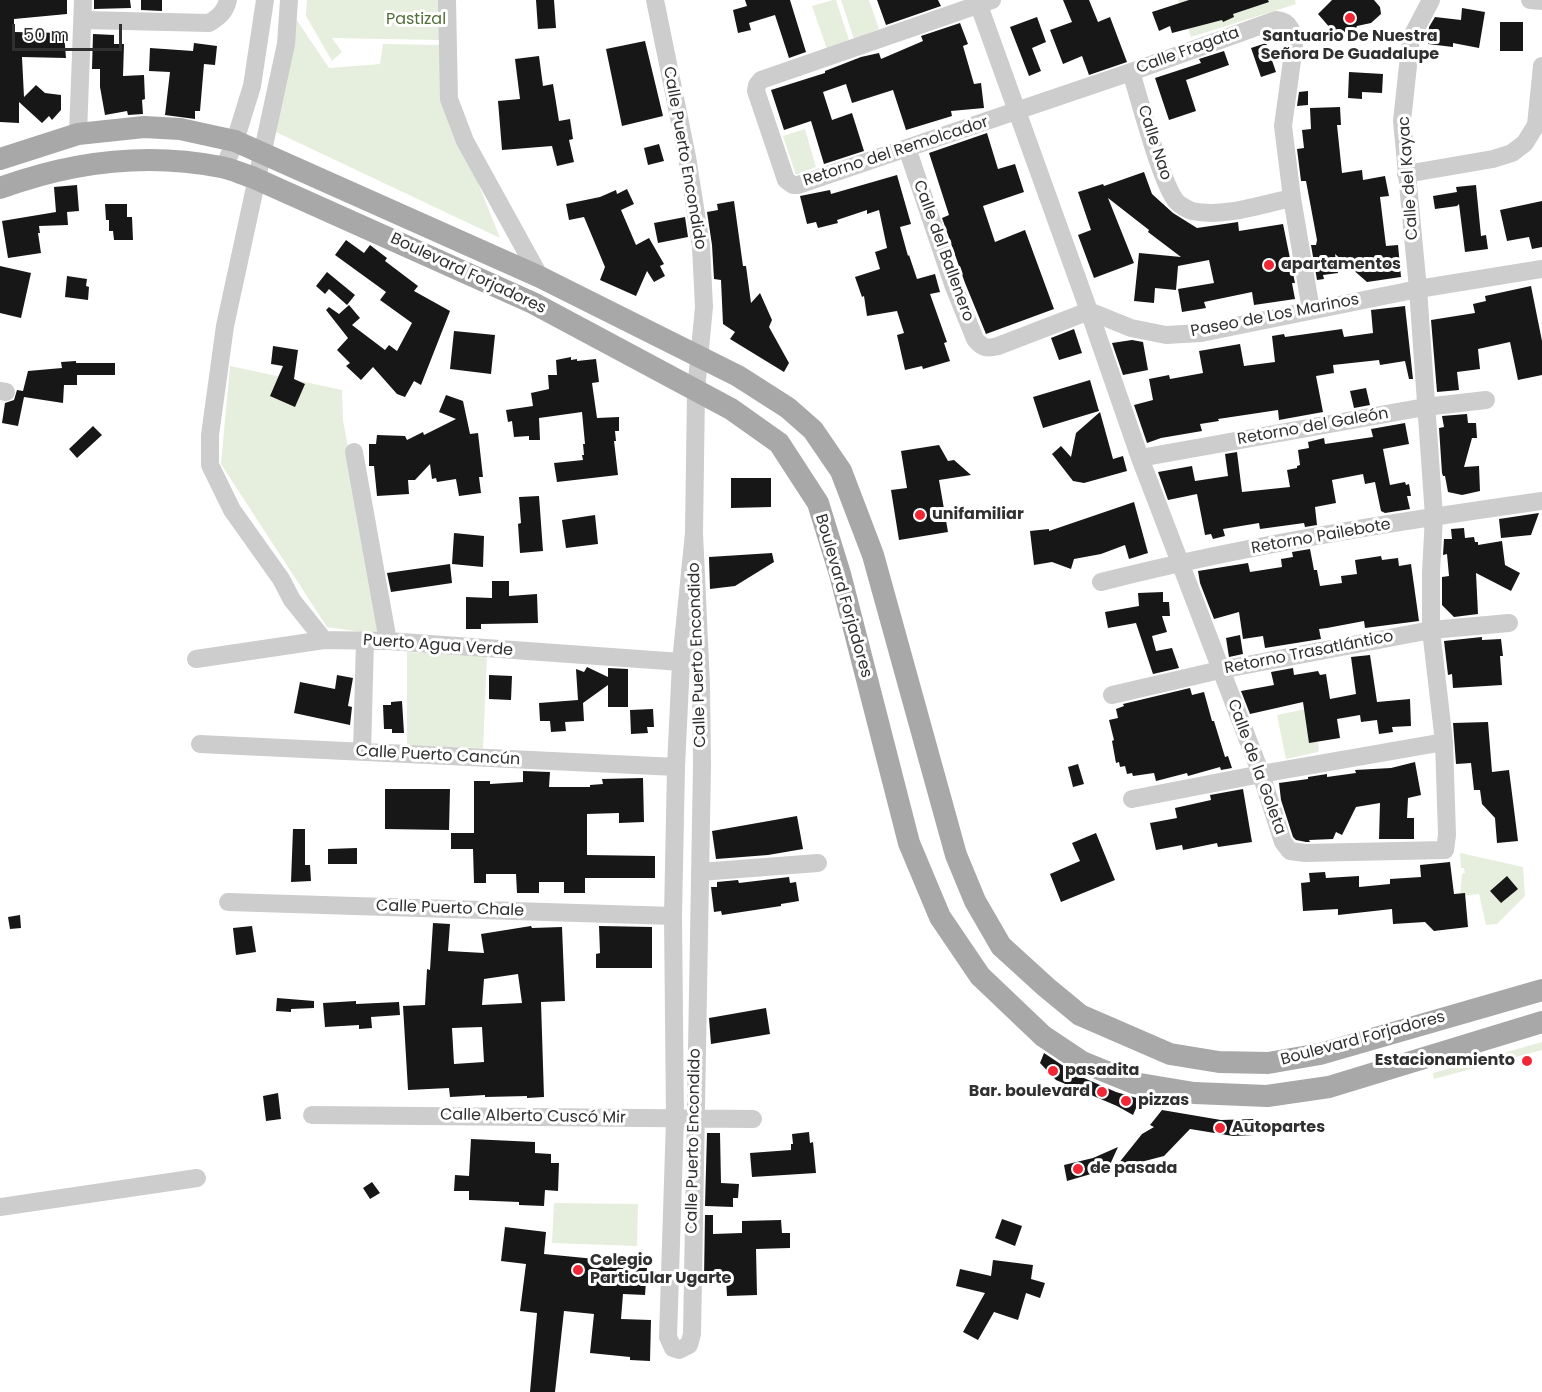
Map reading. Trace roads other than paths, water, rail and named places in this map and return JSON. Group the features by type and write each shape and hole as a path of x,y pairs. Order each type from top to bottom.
{"main road":[{"name":"Boulevard Forjadores","path":"0,159 78,134 144,128 180,129 235,141 540,277 738,376 788,408 813,430 841,471 873,555 956,855 975,901 1001,946 1080,1015 1170,1054 1219,1062 1268,1063 1320,1054 1542,990"},
{"name":"Boulevard Forjadores","path":"0,188 37,174 82,164 146,160 186,162 224,168 258,179 533,303 732,409 779,443 818,503 840,574 909,843 940,917 980,976 1043,1036 1082,1062 1134,1083 1194,1093 1267,1096 1329,1087 1542,1022"}],"street":[{"path":"78,134 83,0"},
{"path":"83,20 209,23 219,18 228,0"},
{"path":"224,168 252,86 265,0"},
{"path":"290,0 286,44 225,326 210,435 210,465 232,510 281,579 292,600 324,640"},
{"path":"447,0 449,99 465,141 540,277"},
{"name":"Calle Puerto Encondido","path":"655,0 687,157 701,246 704,307 696,390 694,534 702,753 692,1334 689,1345 679,1350 673,1348 668,1337 675,1119 673,916 681,662 694,534"},
{"name":"Calle del Kayac","path":"1418,289 1402,121 1411,38 1431,0"},
{"path":"1530,0 1542,1"},
{"path":"982,2 1089,311"},
{"name":"Retorno del Remolcador","path":"982,2 761,80 756,91 786,180 793,185 1018,111"},
{"name":"Calle Fragata","path":"1018,111 1276,20 1283,20 1293,33 1294,46 1283,126 1292,198 1311,310"},
{"path":"1406,174 1493,159 1512,153 1525,143 1536,125 1542,66"},
{"name":"Calle Nao","path":"1131,72 1166,183 1176,201 1191,211 1210,212 1292,198"},
{"name":"Calle del Ballenero","path":"907,148 954,287 975,339 981,346 988,349 998,346 1089,311"},
{"name":"Paseo de Los Marinos","path":"1089,311 1131,328 1166,335 1201,333 1418,289 1542,269"},
{"name":"Calle de la Goleta","path":"1089,311 1140,458 1261,774 1283,842 1290,851 1305,853 1445,850 1447,835 1444,742 1431,630 1434,516 1418,289"},
{"name":"Retorno del Galeón","path":"1140,458 1425,407 1486,400"},
{"path":"354,452 388,641"},
{"name":"Retorno Pailebote","path":"1101,582 1181,562 1434,516 1542,501"},
{"name":"Retorno Trasatlántico","path":"1112,695 1220,670 1431,630 1509,623"},
{"name":"Puerto Agua Verde","path":"196,659 324,640 365,640 681,662"},
{"path":"362,752 365,640"},
{"path":"1132,799 1444,742"},
{"name":"Calle Puerto Cancún","path":"201,744 362,752 677,760 702,753"},
{"path":"700,872 818,862"},
{"name":"Calle Puerto Chale","path":"228,902 673,916"},
{"name":"Calle Alberto Cuscó Mir","path":"312,1115 753,1119"},
{"path":"0,1207 197,1178"},
{"path":"670,1264 692,1265"}],"place":[{"name":"Santuario De Nuestra Señora De Guadalupe","path":"1350,18"},
{"name":"apartamentos","path":"1269,265"},
{"name":"unifamiliar","path":"920,515"},
{"name":"Estacionamiento","path":"1527,1061"},
{"name":"pasadita","path":"1053,1071"},
{"name":"Bar. boulevard","path":"1102,1092"},
{"name":"pizzas","path":"1126,1101"},
{"name":"Autopartes","path":"1220,1128"},
{"name":"de pasada","path":"1078,1169"},
{"name":"Colegio Particular Ugarte","path":"578,1270"}],"park label":[{"name":"Pastizal","path":"416,20"}]}
